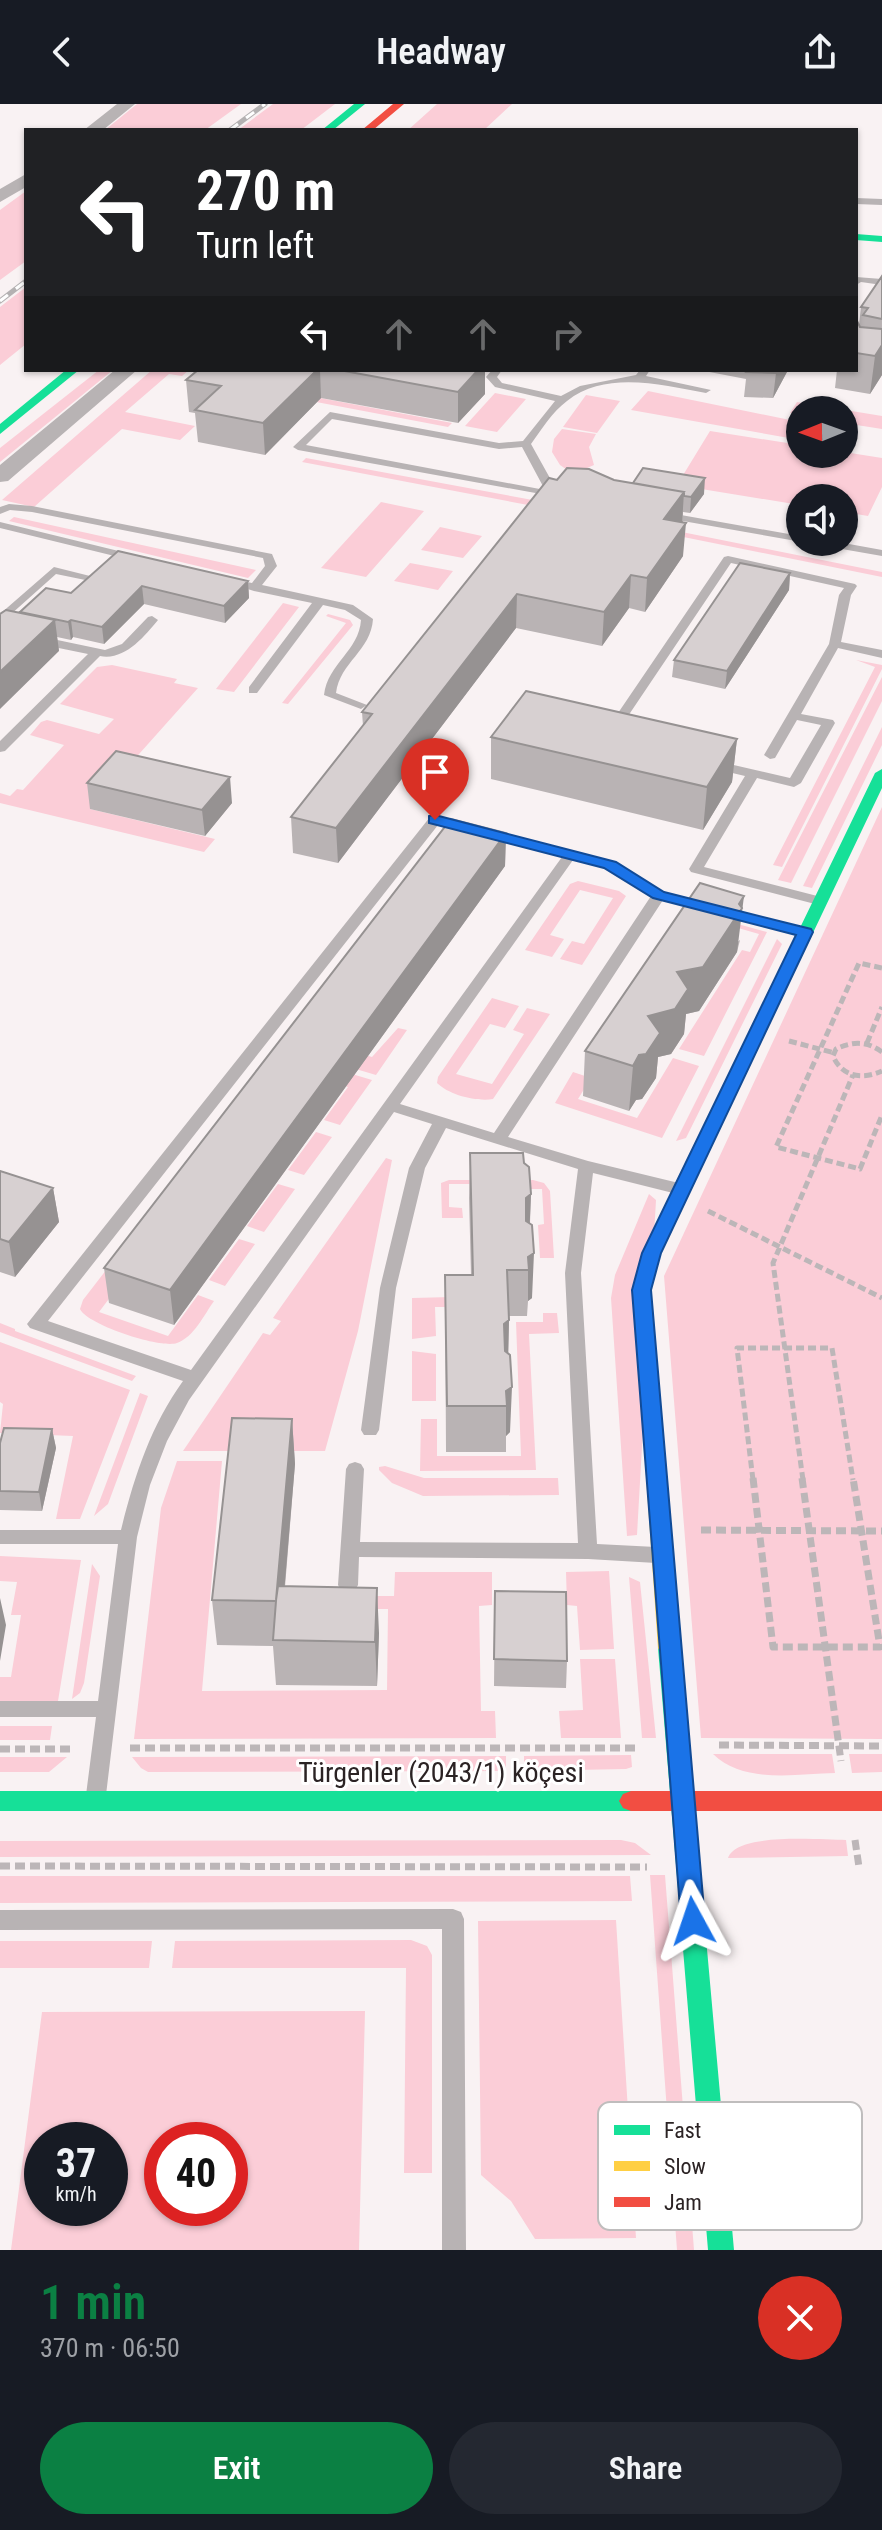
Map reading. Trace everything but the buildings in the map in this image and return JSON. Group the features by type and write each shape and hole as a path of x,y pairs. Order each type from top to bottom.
{"main road":[{"path":"330,128 360,104"},
{"path":"370,128 399,104"},
{"path":"858,237 882,239"},
{"path":"858,250 882,253"},
{"path":"0,430 71,372"},
{"path":"708,2102 661,1555 642,1290 652,1253 882,773"},
{"name":"Türgenler (2043/1) köçesi","path":"0,1801 882,1801"},
{"path":"719,2230 721,2250"}],"street":[{"path":"95,128 127,104"},
{"path":"0,476 125,372"}],"lane":[{"path":"858,201 882,202"},
{"path":"858,279 882,282"},
{"path":"495,372 491,377 499,385 561,399"},
{"path":"570,492 552,493 298,447 330,415 499,446 526,444 561,399 570,392 593,385 642,374 706,390"},
{"path":"526,444 532,462 548,481 552,493"},
{"path":"0,511 9,507 32,509 268,556 271,566 254,588"},
{"path":"644,511 786,536"},
{"path":"0,525 150,562"},
{"path":"858,549 882,553"},
{"path":"593,724 620,719 728,559 851,586 845,595 835,644 770,755"},
{"path":"0,620 54,570 100,580"},
{"path":"209,576 349,607 367,619 366,635 332,679 330,687 330,695 361,705"},
{"path":"253,690 319,602"},
{"path":"0,632 96,653 116,652 126,647 152,620"},
{"path":"835,644 882,654"},
{"path":"0,748 96,653"},
{"path":"692,760 794,783 829,723 794,716"},
{"path":"753,774 696,869 820,901"},
{"path":"195,1378 36,1324 435,820 610,865 659,895 805,932"},
{"path":"95,1801 128,1537 141,1485 158,1441 195,1378 570,855"},
{"path":"498,1139 659,895"},
{"path":"390,1106 586,1166 682,1189"},
{"path":"370,1430 388,1288 417,1168 441,1122"},
{"path":"586,1166 573,1273 588,1551"},
{"path":"348,1585 355,1469"},
{"path":"0,1537 128,1537"},
{"path":"350,1549 588,1551 661,1555"},
{"path":"0,1709 106,1709"},
{"path":"0,1920 453,1919 454,2250"}],"path":[{"path":"882,968 859,963 776,1147 860,1169 882,1115"},
{"path":"867,1043 882,1007"},
{"path":"775,1038 835,1053"},
{"path":"835,1053 844,1044 867,1043 882,1052"},
{"path":"835,1053 836,1064 853,1075 865,1077 882,1071"},
{"path":"840,1746 773,1263 853,1075"},
{"path":"697,1205 882,1298"},
{"path":"737,1348 832,1348 880,1647 773,1647 759,1530 737,1348"},
{"path":"697,1530 882,1531"},
{"path":"707,1745 882,1746"},
{"path":"130,1748 643,1748"},
{"path":"0,1749 74,1749"},
{"path":"854,1839 859,1867"},
{"path":"0,1866 664,1867"}],"shaded area":[{"path":"137,104 241,104 208,128 107,128"},
{"path":"273,104 335,104 304,128 241,128"},
{"path":"437,104 512,104 486,128 410,128"},
{"path":"24,192 24,262 0,280 0,210"},
{"path":"24,289 24,346 0,365 0,307"},
{"path":"96,372 111,372 0,462 0,448"},
{"path":"150,372 187,372 182,376 169,374 125,412 195,426 180,440 122,429 34,507 2,500"},
{"path":"648,391 786,419 786,438 631,410"},
{"path":"495,393 526,399 497,432 465,426"},
{"path":"586,395 620,401 597,433 563,427"},
{"path":"315,397 452,423 448,427 311,401"},
{"path":"858,412 882,416 882,429 858,425"},
{"path":"562,429 596,434 589,447 594,465 573,474 560,465 552,452 554,439"},
{"path":"710,431 786,443 786,468 858,468 858,454 882,458 882,487 868,516 858,514 858,484 786,484 786,503 677,485"},
{"path":"306,458 549,503 544,508 302,462"},
{"path":"381,502 424,511 366,577 321,568"},
{"path":"14,517 256,570 248,578 9,521"},
{"path":"607,517 786,553 786,556 802,556 882,572 882,577 604,521"},
{"path":"440,527 482,536 463,558 421,550"},
{"path":"410,563 453,571 438,590 394,581"},
{"path":"283,603 299,607 234,692 216,689"},
{"path":"326,616 350,620 353,625 288,704 282,703 346,623"},
{"path":"856,660 882,665 882,669 782,867 773,865 875,667"},
{"path":"112,665 177,679 174,683 198,688 90,809 215,839 204,852 0,803 0,793 10,796 17,789 23,790 64,745 30,735 41,722 47,720 99,734 114,719 60,704 97,667"},
{"path":"882,677 882,701 791,883 778,880"},
{"path":"882,727 882,745 812,888 803,886"},
{"path":"882,807 882,1739 701,1738 664,1276"},
{"path":"578,881 619,891 626,896 582,965 560,959 572,941 584,944 613,898 580,890 550,935 564,939 552,957 525,950 570,884"},
{"path":"694,912 767,932 704,1056 679,1049 742,950 750,952 759,934 700,917"},
{"path":"777,939 782,944 686,1138 676,1141"},
{"path":"492,998 519,1006 505,1028 490,1024 456,1074 492,1084 524,1034 513,1030 527,1008 550,1014 493,1099 464,1097 442,1087 437,1083 438,1077"},
{"path":"398,1028 407,1030 376,1075 278,1046 306,1038 372,1057"},
{"path":"275,1051 372,1080 340,1125 324,1120 348,1087 283,1068 99,1312 168,1336 198,1295 214,1301 189,1336 168,1344 140,1339 85,1315 80,1309 83,1300"},
{"path":"673,1058 699,1066 662,1138 555,1103 573,1072 591,1078 578,1099 637,1118"},
{"path":"316,1132 332,1137 304,1175 288,1170"},
{"path":"386,1158 392,1160 358,1331 325,1451 183,1451 263,1333 270,1335 281,1321 273,1318"},
{"path":"449,1180 533,1180 544,1183 550,1191 554,1258 540,1258 538,1225 544,1224 542,1189 484,1189 484,1184 449,1184 449,1207 462,1208 463,1218 442,1218 441,1183"},
{"path":"278,1184 295,1189 264,1232 247,1226"},
{"path":"649,1194 656,1200 637,1535 627,1536 611,1298 615,1275"},
{"path":"239,1239 255,1244 225,1286 209,1280"},
{"path":"452,1297 464,1307 435,1307 436,1336 412,1339 412,1298"},
{"path":"543,1313 557,1313 559,1333 529,1334 536,1470 420,1471 421,1419 437,1419 437,1456 521,1456 516,1322 543,1322"},
{"path":"0,1323 136,1376 132,1381 0,1332"},
{"path":"0,1342 130,1390 80,1519 56,1519 73,1436 0,1433 3,1404 0,1402"},
{"path":"412,1351 436,1354 436,1401 412,1401"},
{"path":"140,1393 148,1396 108,1504 94,1516"},
{"path":"177,1461 222,1461 202,1691 387,1690 388,1609 342,1609 342,1596 394,1596 395,1572 492,1572 492,1605 479,1606 481,1711 495,1711 496,1738 134,1739 161,1508"},
{"path":"379,1467 424,1478 558,1478 559,1495 423,1496 392,1483 379,1470"},
{"path":"0,1556 81,1560 58,1701 0,1701 0,1677 11,1677 21,1615 11,1615 17,1582 0,1581"},
{"path":"92,1564 100,1576 84,1683 80,1693 72,1699"},
{"path":"609,1571 614,1649 580,1650 577,1606 567,1605 566,1572"},
{"path":"629,1577 640,1582 656,1738 642,1738"},
{"path":"580,1659 615,1659 621,1738 561,1738 559,1711 583,1710"},
{"path":"0,1726 52,1726 50,1740 0,1740"},
{"path":"713,1754 832,1754 835,1773 755,1773 740,1770"},
{"path":"849,1754 882,1754 882,1772 852,1773"},
{"path":"631,1755 632,1767 626,1769 524,1771 524,1756"},
{"path":"506,1756 506,1771 148,1772 132,1757"},
{"path":"0,1757 67,1757 49,1772 0,1772"},
{"path":"621,1840 635,1843 651,1855 0,1857 0,1841"},
{"path":"846,1840 848,1856 728,1858 747,1844 762,1841"},
{"path":"650,1875 665,1875 683,2102 666,2102"},
{"path":"0,1876 630,1876 632,1901 0,1903"},
{"path":"616,1920 627,2102 598,2102 598,2230 635,2230 636,2238 535,2239 511,2201 481,2175 478,1921"},
{"path":"411,1940 427,1946 432,1955 432,2173 404,2173 406,1968 172,1968 175,1941"},
{"path":"0,1941 152,1941 149,1968 0,1968"},
{"path":"365,2011 359,2250 11,2250 24,2150 24,2226 128,2226 128,2122 28,2122 42,2012"},
{"path":"676,2230 692,2230 694,2250 677,2250"}],"railway":[{"path":"233,128 265,104"},
{"path":"0,301 24,283"}],"traffic: fast":[{"path":"330,128 360,104"},
{"path":"858,237 882,239"},
{"path":"0,430 71,372"},
{"path":"662,1231 882,773"},
{"path":"669,1648 708,2102"},
{"path":"0,1801 631,1801"},
{"path":"719,2230 721,2250"}],"traffic: slow":[{"path":"662,1231 652,1253 642,1290 669,1648"}],"traffic: jam":[{"path":"369,128 399,104"},
{"path":"631,1801 882,1801"}],"route":[{"path":"435,820 610,865 659,895 805,932 652,1253 642,1290 663,1583 693,1921"}]}
